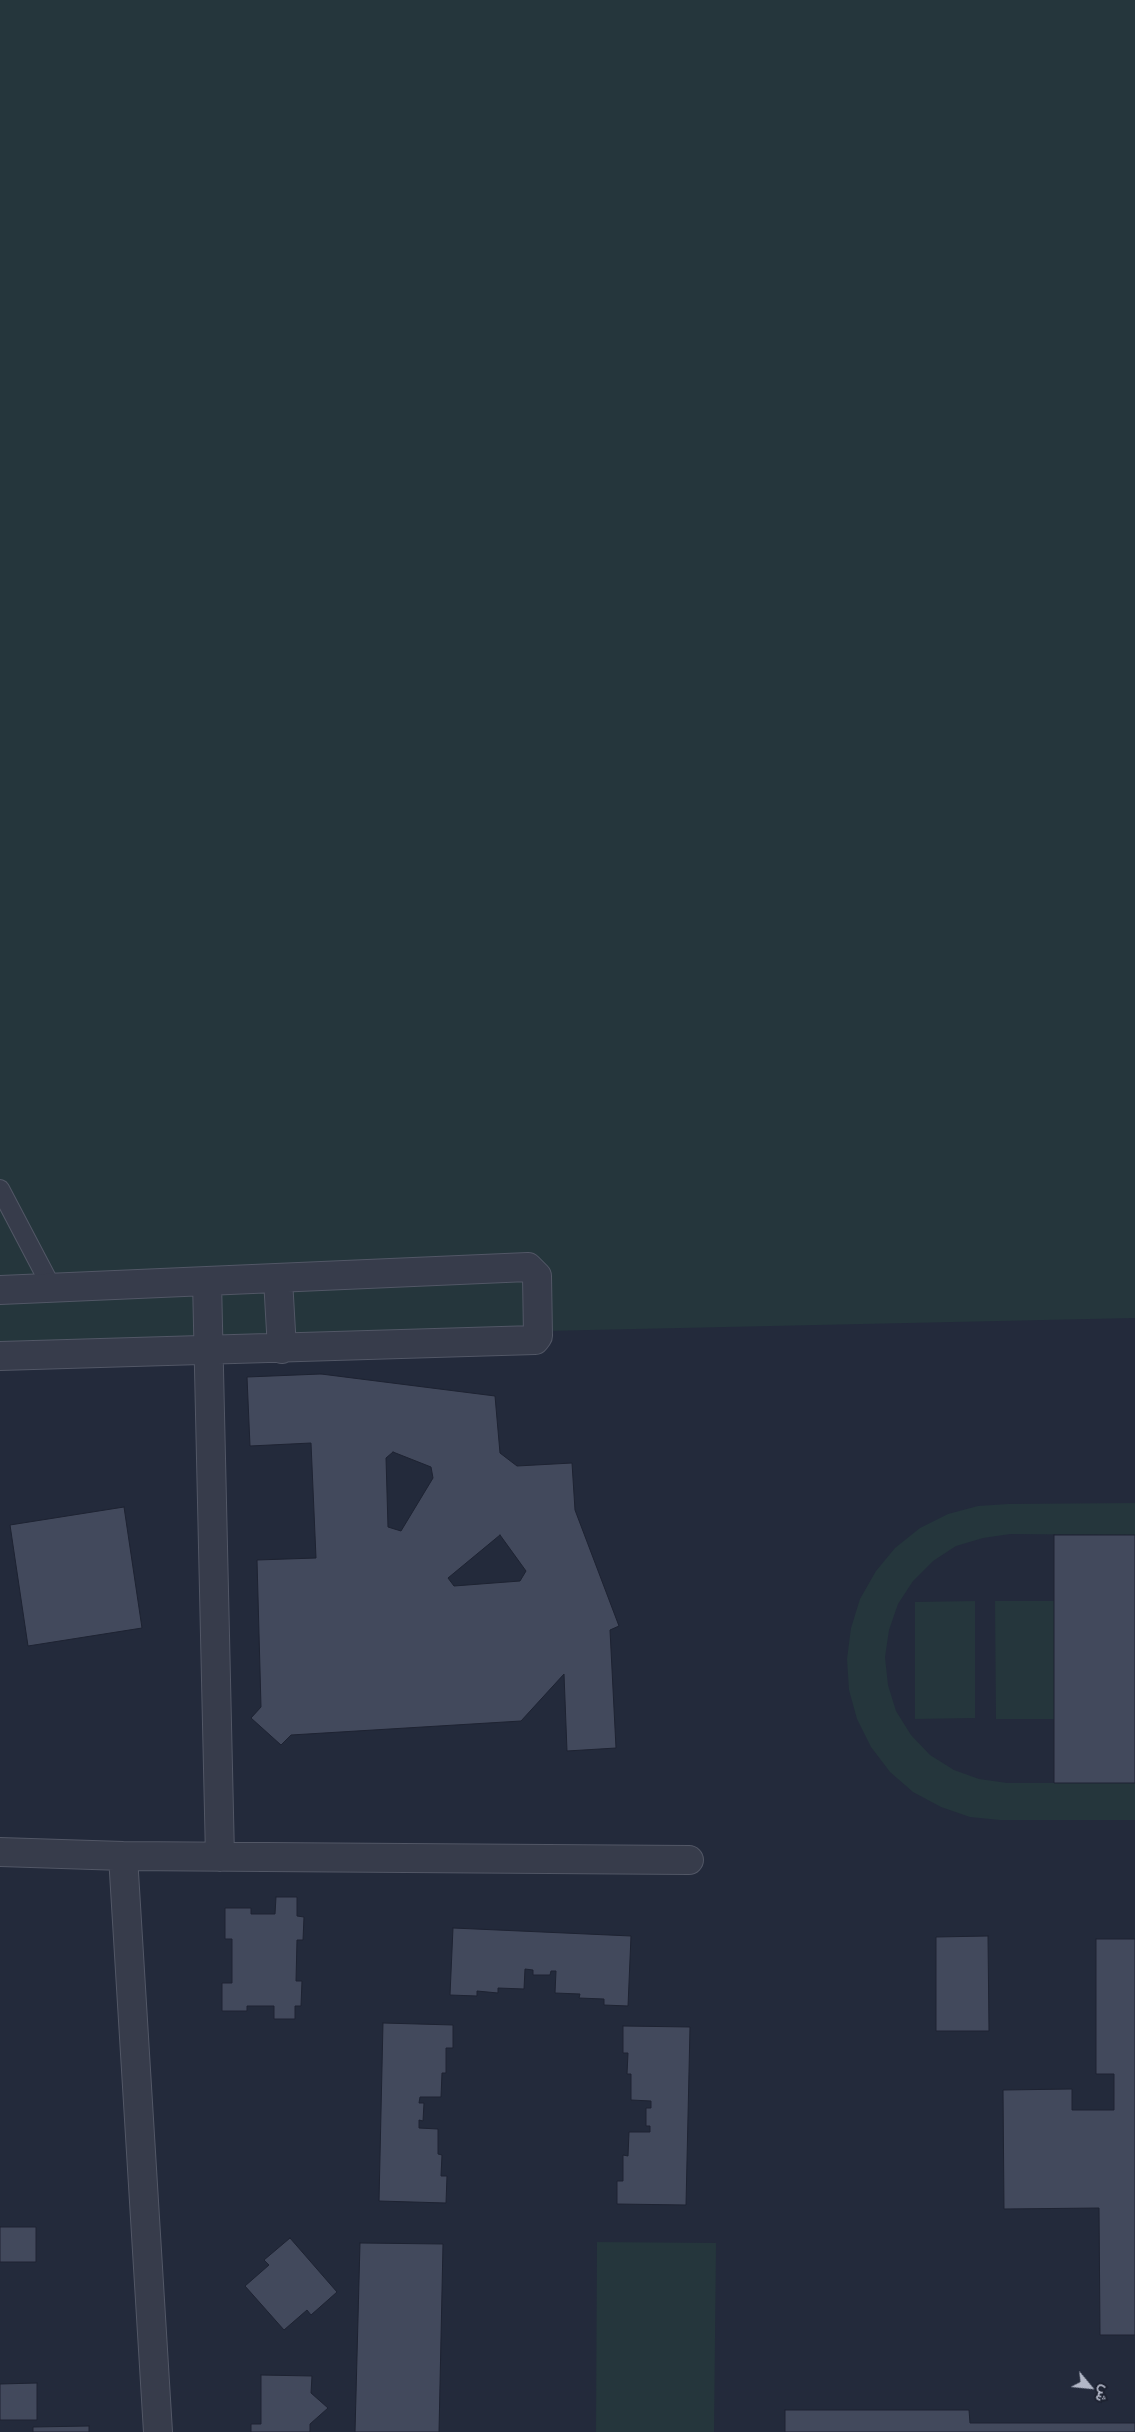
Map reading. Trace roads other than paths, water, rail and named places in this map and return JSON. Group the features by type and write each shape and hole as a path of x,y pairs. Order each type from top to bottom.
{"street":[{"path":"0,1290 528,1267 537,1276 538,1336 535,1340 0,1356"},
{"path":"278,1279 282,1349"},
{"path":"207,1281 220,1857"},
{"path":"0,1852 123,1856 689,1860"},
{"path":"123,1856 158,2432"}],"lane":[{"path":"0,1189 52,1288"}]}
